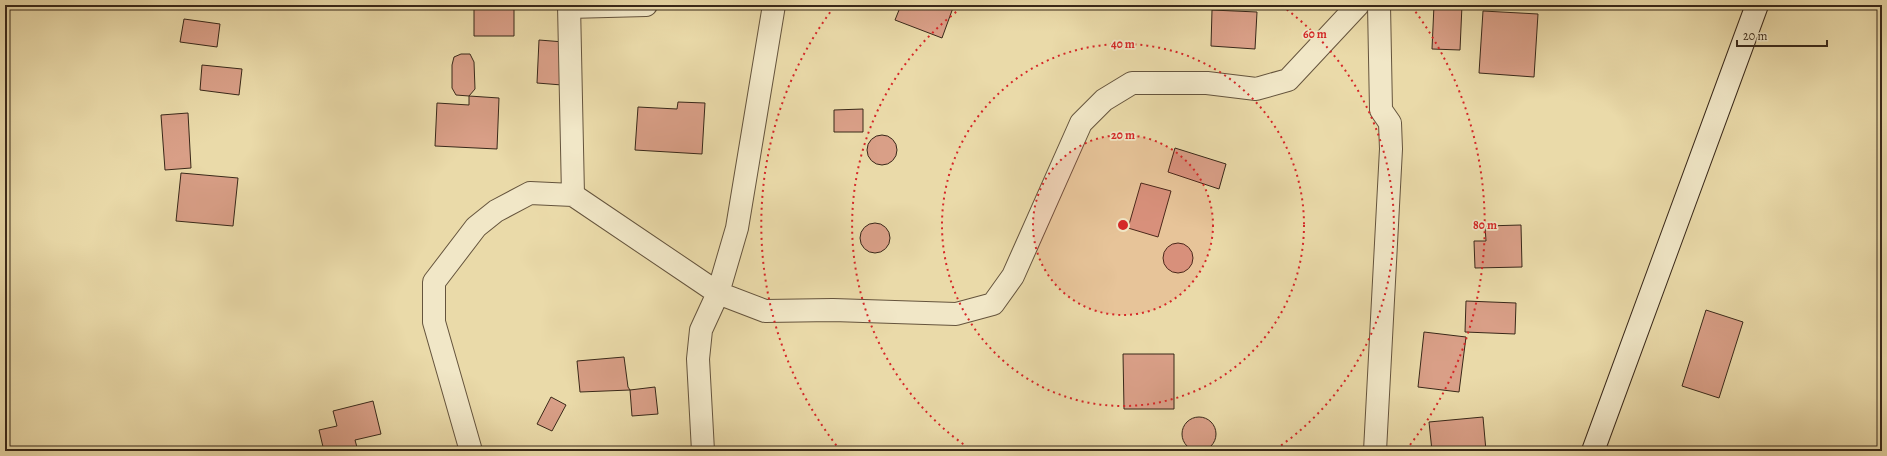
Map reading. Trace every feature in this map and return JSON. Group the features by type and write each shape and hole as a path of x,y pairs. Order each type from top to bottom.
{"street":[{"path":"573,195 569,6 646,5"},
{"path":"703,451 698,359 701,330 718,293 737,228 774,5"},
{"path":"471,451 434,322 434,282 476,227 496,211 530,193 573,195 718,293 765,311 833,310 956,314 993,304 1013,276 1082,123 1104,100 1132,83 1207,84 1256,89 1288,80 1358,5"},
{"path":"1375,451 1391,148 1390,123 1381,110 1379,5"},
{"path":"1593,451 1757,5"}],"building":[{"path":"474,5 514,5 514,36 474,36"},
{"path":"901,5 954,5 942,38 895,20"},
{"path":"1434,5 1462,5 1460,50 1432,49"},
{"path":"1212,10 1257,12 1255,49 1211,46"},
{"path":"1483,11 1538,14 1534,77 1479,73"},
{"path":"184,19 220,24 217,47 180,42"},
{"path":"539,40 564,42 562,85 537,83"},
{"path":"461,54 470,54 474,62 475,89 469,96 456,95 452,88 452,65 454,57"},
{"path":"202,65 242,69 239,95 200,90"},
{"path":"469,96 499,98 497,149 435,146 437,103 469,105"},
{"path":"678,102 705,103 702,154 635,150 638,107 677,109"},
{"path":"863,109 863,132 834,132 834,110"},
{"path":"188,113 191,168 165,170 161,115"},
{"path":"882,135 893,139 897,150 893,161 882,165 871,161 867,150 871,139"},
{"path":"1175,148 1226,164 1219,189 1168,172"},
{"path":"181,173 238,178 233,226 176,221"},
{"path":"1141,183 1171,191 1158,237 1128,228"},
{"path":"875,223 886,227 890,238 886,249 875,253 864,249 860,238 864,227"},
{"path":"1521,225 1522,267 1475,268 1474,241 1486,241 1485,226"},
{"path":"1178,243 1189,247 1193,258 1189,269 1178,273 1167,269 1163,258 1167,247"},
{"path":"1466,301 1516,303 1515,334 1465,332"},
{"path":"1706,310 1743,322 1719,398 1682,386"},
{"path":"1424,332 1466,337 1459,392 1418,387"},
{"path":"1123,354 1174,354 1174,409 1124,409"},
{"path":"624,357 628,387 630,390 580,392 577,361"},
{"path":"655,387 658,414 632,416 630,390"},
{"path":"551,397 566,405 552,431 537,424"},
{"path":"373,401 381,434 355,440 358,451 324,451 319,430 337,426 333,411"},
{"path":"1199,417 1211,422 1216,434 1211,446 1199,451 1187,446 1182,434 1187,422"},
{"path":"1483,417 1486,451 1432,451 1429,422"}]}
